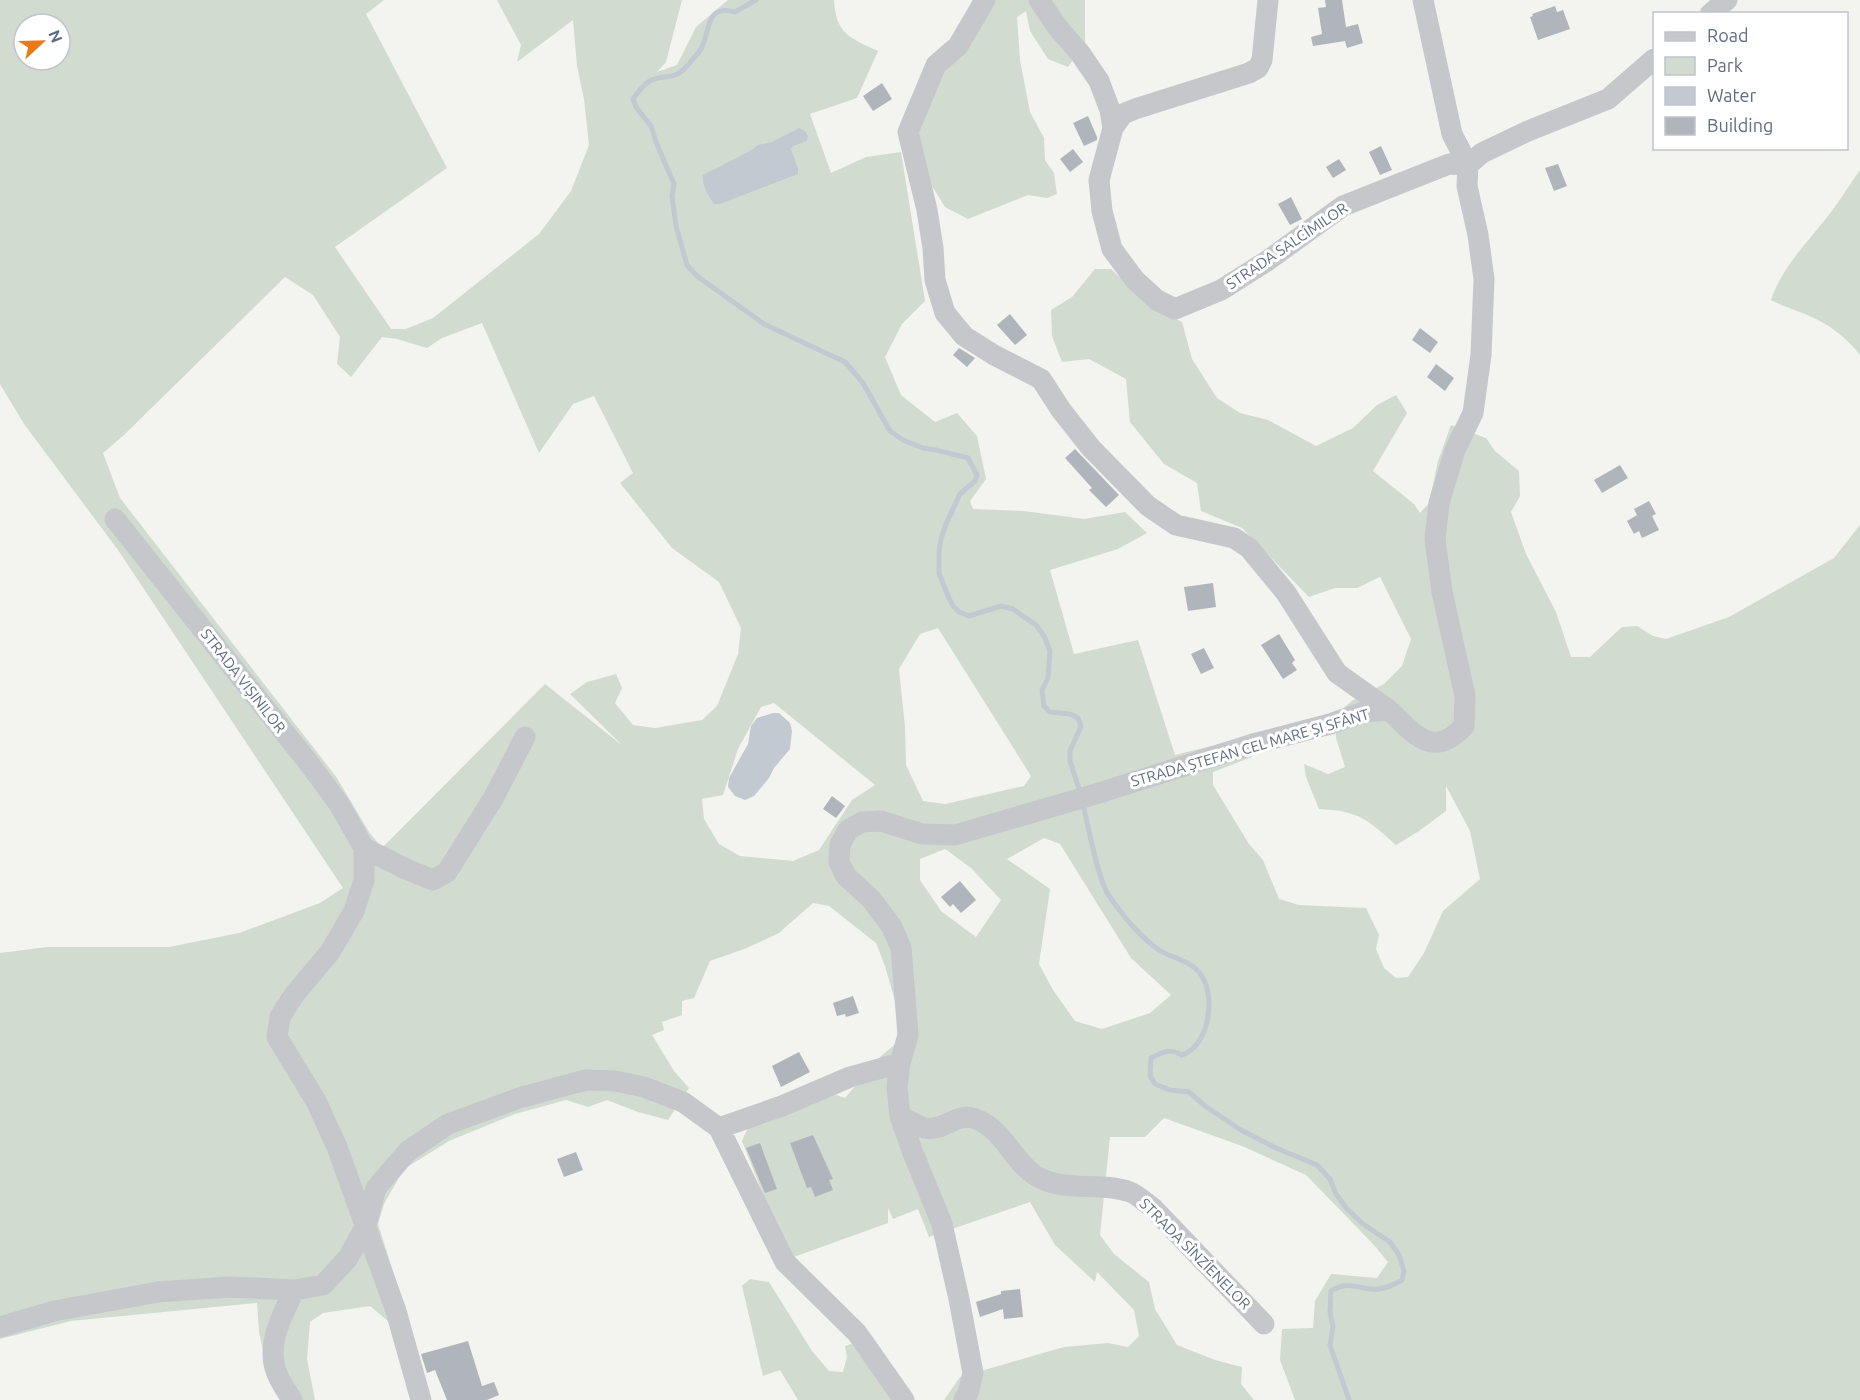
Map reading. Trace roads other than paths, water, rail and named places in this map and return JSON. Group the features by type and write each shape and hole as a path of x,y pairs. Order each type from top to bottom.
{"street":[{"path":"985,0 958,46 936,65 908,132 927,210 935,280 945,313 964,336 994,355 1041,379 1061,410 1091,448 1148,506 1176,525 1233,538 1249,548 1286,593 1337,673 1389,710"},
{"path":"1039,0 1099,81 1110,110 1113,128"},
{"path":"1113,128 1123,114 1249,73 1258,68 1262,60 1268,0"},
{"path":"1423,0 1452,134 1468,165 1482,153 1509,140 1608,99 1653,60"},
{"path":"1712,12 1727,0"},
{"name":"STRADA SALCÎMILOR","path":"1113,128 1098,180 1102,211 1112,249 1135,280 1157,300 1175,309 1221,290 1267,261 1343,206 1449,164 1468,165"},
{"name":"STRADA ȘTEFAN CEL MARE ȘI SFÂNT","path":"964,1400 973,1373 959,1299 942,1224 900,1116 897,1088 900,1063 908,1035 901,948 892,927 872,900 846,876 839,862 840,845 848,830 861,822 881,821 922,834 955,835 1364,712 1389,710 1420,739 1434,743 1453,738 1464,726 1465,696 1442,592 1435,540 1439,503 1455,450 1473,413 1481,355 1484,279 1478,235 1467,186 1468,165"},
{"name":"STRADA VIȘINILOR","path":"115,519 308,762 339,804 364,848 364,880 354,910 330,952 294,995 280,1017 277,1037 316,1101 337,1147 396,1311 421,1400"},
{"path":"364,848 406,870 433,880 447,873 494,797 525,737"},
{"path":"719,1128 782,1106 850,1077 900,1063"},
{"path":"0,1327 54,1311 158,1292 230,1287 294,1290 323,1285 348,1258 366,1225 376,1188 408,1151 448,1124 522,1097 586,1080 615,1082 644,1087 683,1102 719,1128 785,1262 856,1333 904,1400"},
{"name":"STRADA SÎNZÎENELOR","path":"900,1116 926,1128 940,1128 961,1118 970,1117 984,1122 998,1132 1018,1159 1035,1175 1053,1184 1111,1188 1132,1192 1153,1208 1264,1324"},
{"path":"292,1400 276,1371 273,1354 274,1337 294,1290"}],"water":[{"path":"799,128 808,136 807,141 791,149 798,174 720,204 714,204 704,187 703,175 758,145 772,142"},
{"path":"779,713 790,723 792,731 790,749 754,796 745,800 735,796 728,787 729,778 748,744 751,726 757,718"}],"waterway":[{"path":"756,0 735,12 725,11 714,15 710,20 701,49 685,68 675,75 660,77 648,82 633,99 636,107 651,126 674,184 672,196 676,226 687,265 697,276 764,324 845,362 863,383 890,431 903,440 923,448 968,458 977,475 975,481 960,494 946,524 939,552 939,573 953,606 959,612 969,616 1001,606 1013,609 1036,625 1044,636 1050,651 1048,678 1042,690 1044,706 1050,712 1070,714 1078,718 1081,726 1070,751 1070,761 1081,795"},
{"path":"1083,804 1097,866 1109,896 1145,938 1164,953 1195,968 1205,981 1209,1005 1208,1018 1199,1041 1192,1050 1182,1055 1166,1052 1151,1058 1150,1076 1155,1084 1170,1090 1189,1092 1205,1106 1241,1130 1317,1165 1330,1179 1336,1194 1347,1209 1363,1224 1390,1242 1399,1255 1404,1271 1402,1280 1397,1283 1379,1289 1350,1285 1331,1291 1330,1312 1333,1327 1330,1345 1349,1400"}]}
